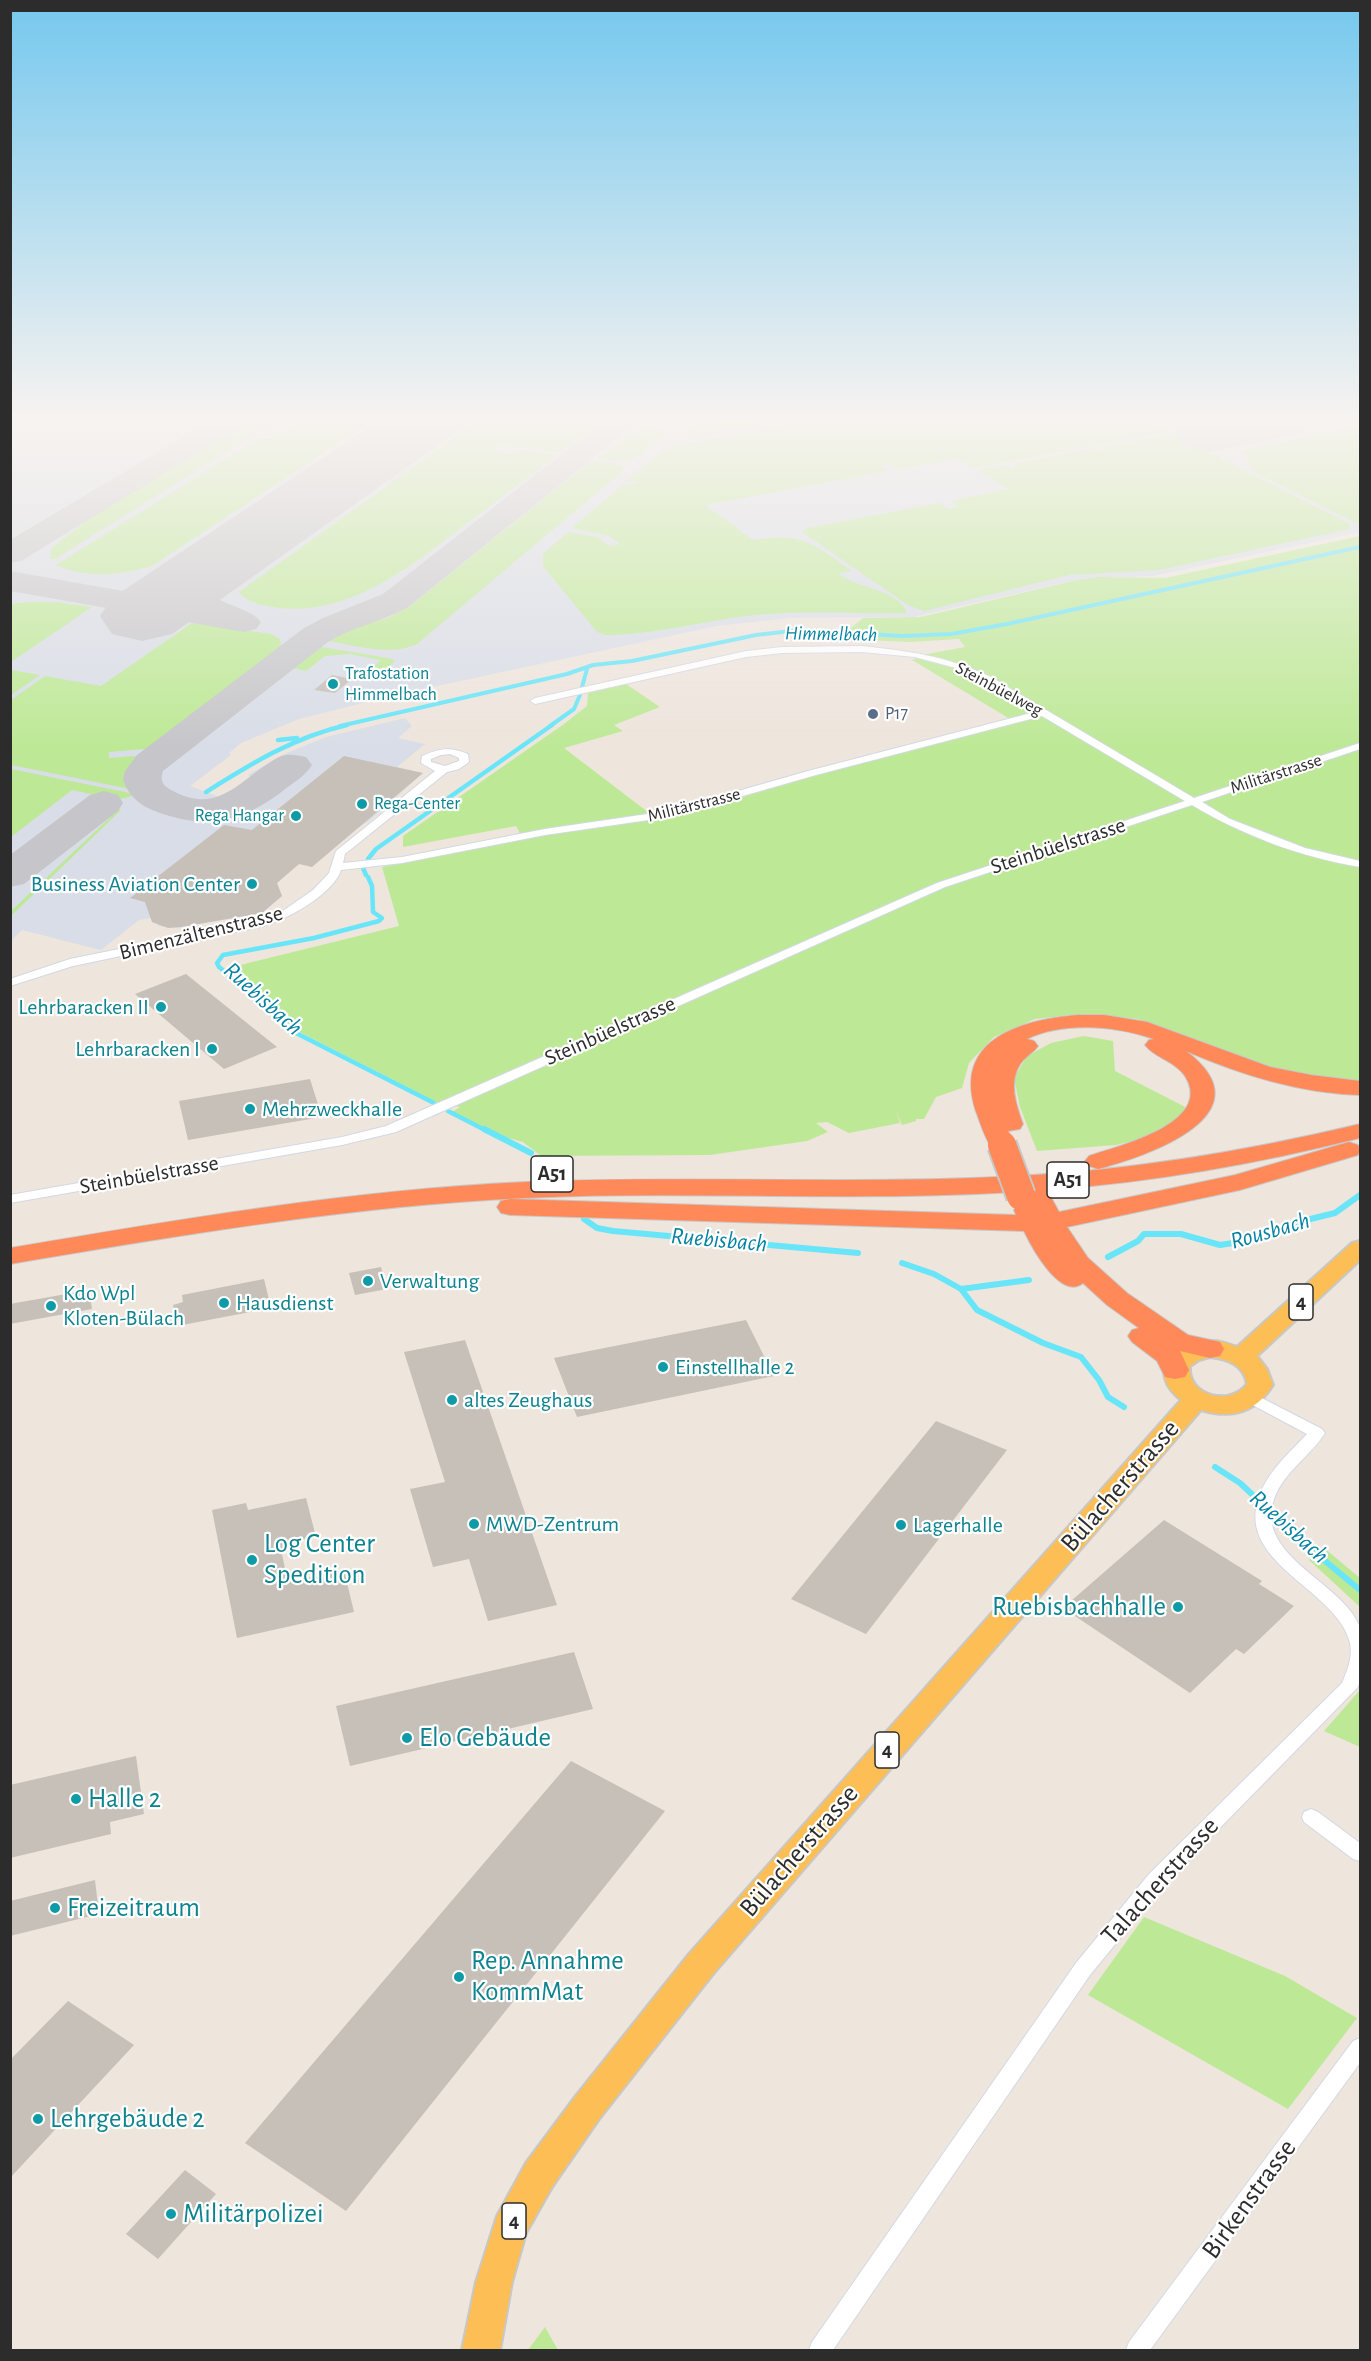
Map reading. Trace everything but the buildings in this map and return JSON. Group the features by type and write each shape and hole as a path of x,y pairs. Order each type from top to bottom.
{"highway":[{"path":"1175,1370 1173,1362 1164,1351 1082,1290 1053,1258 1042,1223 1010,1145 983,1092 986,1067 995,1051 1010,1039 1031,1029 1056,1023 1094,1021 1133,1026 1166,1036 1260,1072 1312,1083 1360,1088"},
{"path":"1010,1145 1002,1095 1002,1079 1008,1062 1027,1045 1046,1037 1068,1032 1110,1033 1147,1041 1170,1051 1186,1063 1197,1076 1203,1092 1200,1109 1191,1121 1165,1137 1098,1161"},
{"name":"A51","path":"10,1239 274,1197 475,1178 649,1172 938,1172 1098,1161 1239,1142 1360,1115"},
{"name":"A51","path":"10,1256 288,1211 426,1197 524,1190 673,1187 870,1188 1024,1183 1107,1176 1204,1164 1360,1131"},
{"path":"288,1211 533,1207 1042,1223 1240,1182 1360,1146"},
{"path":"1042,1223 1079,1264 1117,1299 1179,1342 1210,1349"}],"main road":[{"name":"4","path":"1241,1357 1360,1248"},
{"path":"1210,1349 1241,1357 1256,1370 1260,1377 1257,1392 1252,1398 1226,1406 1196,1399 1180,1385 1175,1370 1184,1357 1210,1349"},
{"name":"Bülacherstrasse","path":"481,2350 494,2282 510,2228 539,2175 587,2108 701,1964 1196,1399"}],"street":[{"name":"Steinbüelweg","path":"535,701 765,651 880,650 915,654 959,666 986,678 1226,821 1271,841 1302,851 1360,864"},
{"name":"Militärstrasse","path":"336,867 402,860 545,832 669,814 812,773 1046,712"},
{"name":"Militärstrasse","path":"1192,802 1360,746"},
{"name":"Bimenzältenstrasse","path":"10,983 70,963 272,921 295,909 317,892 334,874 340,853 443,770"},
{"name":"Steinbüelstrasse","path":"10,1199 342,1141 391,1129 941,885 1192,802"},
{"name":"Talacherstrasse","path":"820,2350 1083,1969 1156,1880 1349,1687 1358,1666 1358,1641 1346,1618 1275,1550 1263,1521 1264,1503 1270,1490 1317,1433 1252,1398"},
{"path":"1311,1817 1360,1853"},
{"name":"Birkenstrasse","path":"1137,2350 1360,2047"}],"shaded area":[{"path":"11,528 1360,528 1360,532 1154,576 1081,579 913,617 790,618 717,626 395,695 299,719 241,743 229,753 231,755 190,786 222,798 255,778 248,775 282,755 326,737 405,718 412,726 398,738 425,744 397,767 423,773 369,821 299,864 277,883 282,896 262,913 177,928 159,926 151,918 139,920 101,950 22,930 11,941"}],"green space":[{"path":"77,528 104,528 55,559 50,559 51,549"},
{"path":"115,528 209,528 152,566 128,572 92,574 56,565"},
{"path":"328,528 460,528 380,584 332,604 307,608 280,608 252,602 239,592"},
{"path":"507,528 555,528 417,644 406,648 383,650 323,638 335,631 388,618 409,607"},
{"path":"573,528 737,528 753,540 796,539 827,553 852,571 838,573 846,578 895,598 907,613 775,614 737,617 643,633 605,635 597,632 543,566 543,554 568,532 597,537 609,546 620,544 609,536"},
{"path":"808,528 1350,528 1159,570 1069,575 924,611 908,605 802,532"},
{"path":"1360,536 1360,1083 1332,1082 1278,1072 1251,1064 1138,1019 1082,1014 1035,1019 994,1037 969,1063 962,1088 936,1097 924,1119 916,1119 916,1121 902,1125 896,1111 900,1123 849,1133 827,1122 816,1123 828,1132 807,1141 710,1155 541,1156 523,1142 501,1136 452,1112 460,1107 436,1102 288,1026 271,1005 228,968 399,926 382,867 523,839 516,826 403,847 403,836 587,706 588,693 626,684 660,707 614,725 623,731 564,748 657,819 681,815 814,776 1015,722 912,660 927,654 965,647 959,639 912,642 837,639 863,618 921,617 1077,580 1099,577 1165,578"},
{"path":"55,602 92,607 11,662 11,604"},
{"path":"192,623 271,634 280,639 281,646 263,665 157,748 109,752 109,758 134,756 141,760 131,773 130,789 11,765 11,700 45,676 101,686"},
{"path":"316,646 395,661 376,678 364,675 381,660 349,654 325,656 306,671 289,667"},
{"path":"11,670 40,675 11,695"},
{"path":"11,769 130,793 132,796 117,800 72,790 11,837"},
{"path":"119,809 121,810 11,916 11,911"},
{"path":"1084,1036 1113,1041 1115,1071 1191,1110 1153,1136 1116,1145 1037,1151 1020,1107 1014,1078 1027,1056 1051,1043"},
{"path":"1324,1548 1360,1578 1360,1607 1309,1560"},
{"path":"1360,1690 1360,1747 1324,1731"},
{"path":"1144,1917 1285,1976 1357,2018 1288,2109 1088,1995"},
{"path":"545,2327 558,2350 528,2350"}],"waterway":[{"name":"Himmelbach","path":"340,726 567,674 593,665 632,661 756,635 800,630 902,636 951,634 1007,624 1360,547"},
{"name":"Ruebisbach","path":"582,687 587,669"},
{"name":"Ruebisbach","path":"550,726 574,709 580,695"},
{"name":"Himmelbach","path":"206,792 291,744 347,725"},
{"name":"Ruebisbach","path":"368,859 376,849 552,725"},
{"name":"Himmelbach","path":"278,740 297,738"},
{"name":"Ruebisbach","path":"363,868 366,875"},
{"name":"Ruebisbach","path":"368,877 372,886 373,912 382,918 379,921 314,938 223,955 217,963 219,967 270,1006 287,1027 296,1033 434,1103"},
{"name":"Ruebisbach","path":"448,1111 487,1131"},
{"name":"Ruebisbach","path":"484,1129 531,1153"},
{"name":"Rousbach","path":"1108,1257 1138,1241 1144,1234 1181,1234 1220,1245 1259,1239 1290,1224 1335,1213 1360,1195"},
{"name":"Ruebisbach","path":"584,1219 597,1228 613,1231 858,1253"},
{"name":"Ruebisbach","path":"902,1263 934,1274 961,1289"},
{"name":"Rousbach","path":"961,1289 1029,1280"},
{"name":"Ruebisbach","path":"961,1289 977,1310 1043,1343 1081,1357 1099,1380 1108,1397 1124,1407"},
{"name":"Ruebisbach","path":"1215,1467 1240,1483 1307,1546 1360,1590"}],"taxiway":[{"path":"10,554 53,528"},
{"path":"293,765 249,797 221,809 205,811 187,809 159,799 148,791 142,779 150,763 316,635 325,629 375,611 395,601 487,528"},
{"path":"209,570 193,582 191,589 193,595 206,607 236,620"},
{"path":"10,581 244,622"},
{"path":"10,875 104,803"}],"runway":[{"path":"142,616 270,528"}],"place":[{"name":"Trafostation Himmelbach","path":"333,684"},
{"name":"P17","path":"873,714"},
{"name":"Rega-Center","path":"362,804"},
{"name":"Rega Hangar","path":"296,816"},
{"name":"Business Aviation Center","path":"252,884"},
{"name":"Lehrbaracken II","path":"161,1007"},
{"name":"Lehrbaracken I","path":"212,1049"},
{"name":"Mehrzweckhalle","path":"250,1109"},
{"name":"Verwaltung","path":"368,1281"},
{"name":"Hausdienst","path":"224,1303"},
{"name":"Kdo Wpl Kloten-Bülach","path":"51,1306"},
{"name":"Einstellhalle 2","path":"663,1367"},
{"name":"altes Zeughaus","path":"452,1400"},
{"name":"MWD-Zentrum","path":"474,1524"},
{"name":"Lagerhalle","path":"901,1525"},
{"name":"Log Center Spedition","path":"252,1560"},
{"name":"Ruebisbachhalle","path":"1178,1607"},
{"name":"Elo Gebäude","path":"407,1738"},
{"name":"Halle 2","path":"76,1799"},
{"name":"Freizeitraum","path":"55,1908"},
{"name":"Rep. Annahme KommMat","path":"459,1977"},
{"name":"Lehrgebäude 2","path":"38,2119"},
{"name":"Militärpolizei","path":"171,2214"}]}
